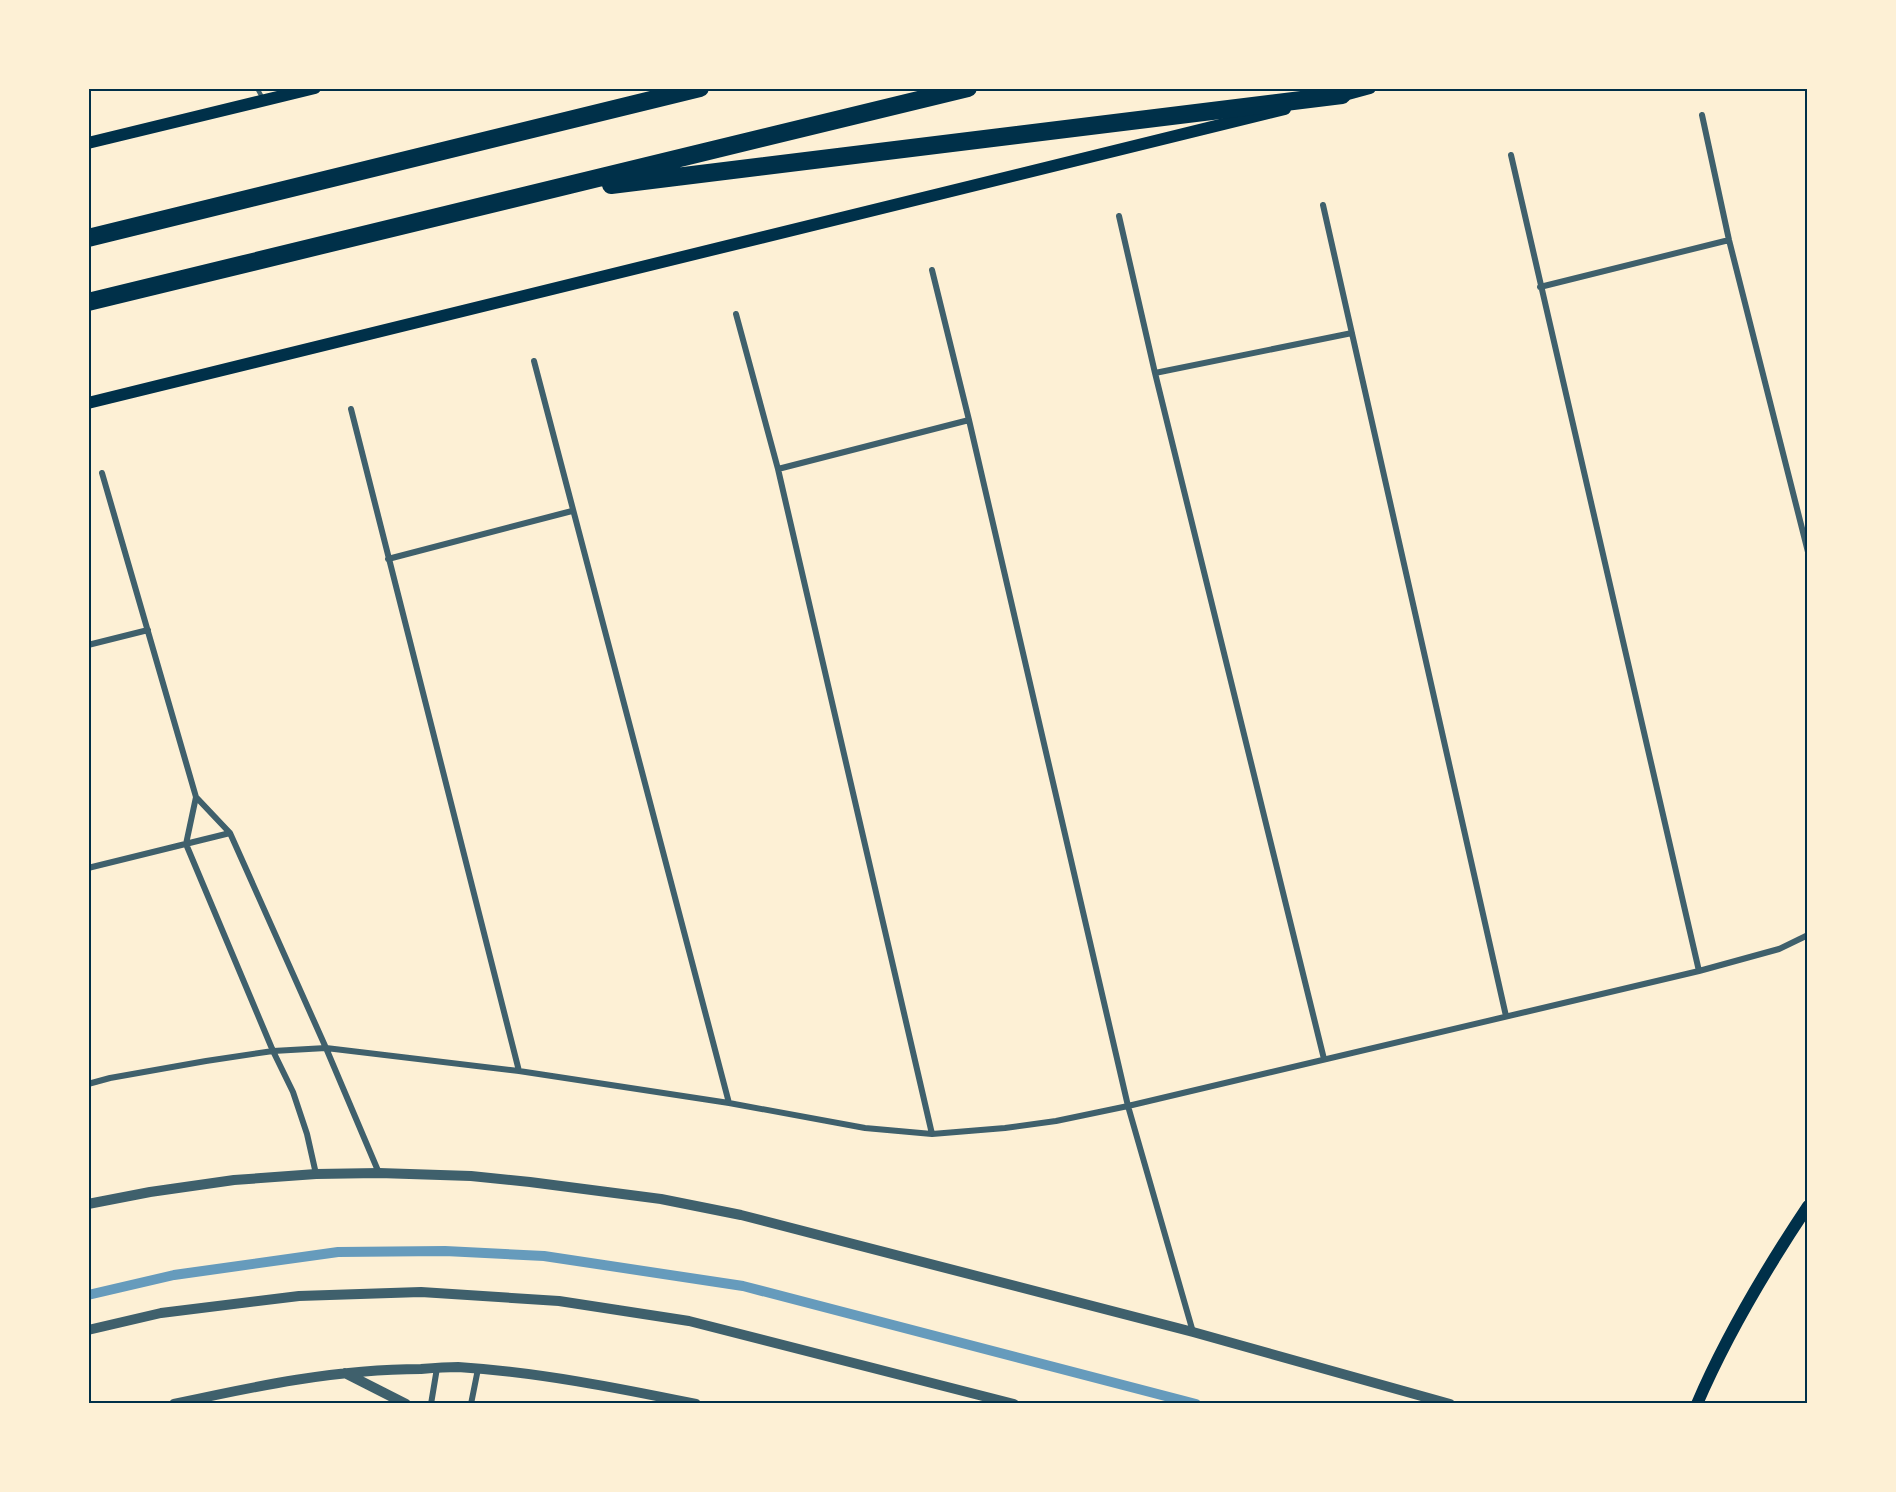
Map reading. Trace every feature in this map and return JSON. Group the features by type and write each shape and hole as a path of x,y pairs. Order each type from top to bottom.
{"highway":[{"path":"599,113 667,88"},
{"path":"88,238 700,88"},
{"path":"88,302 968,88"},
{"path":"526,196 1342,95"}],"main road":[{"path":"88,403 1370,88"},
{"path":"88,143 314,89"},
{"path":"1697,1404 1748,1302 1808,1206"}],"street":[{"path":"1702,115 1729,240 1808,552"},
{"path":"1511,155 1700,971"},
{"path":"1323,205 1506,1016"},
{"path":"1119,216 1155,373 1324,1059"},
{"path":"1540,287 1729,240"},
{"path":"932,270 1128,1106 1193,1332"},
{"path":"736,314 778,469 932,1134"},
{"path":"1155,373 1352,333"},
{"path":"534,361 729,1103"},
{"path":"351,409 519,1071"},
{"path":"778,469 969,420"},
{"path":"102,473 196,797 230,833 379,1173"},
{"path":"388,559 573,511"},
{"path":"88,645 148,630"},
{"path":"196,797 186,844 273,1051 293,1092 307,1134 316,1174"},
{"path":"88,868 230,833"},
{"path":"88,1084 206,1061 273,1051 326,1048 519,1071 729,1103 865,1128 932,1134 1005,1128 1056,1121 1128,1106 1700,971 1779,949 1808,935"},
{"path":"88,1204 234,1180 316,1174 379,1173 471,1176 661,1199 741,1215 1193,1332 1450,1404"},
{"path":"88,1330 161,1313 299,1296 421,1292 559,1301 689,1322 1014,1404"},
{"path":"174,1404 269,1384 344,1373 456,1367 591,1383 696,1404"},
{"path":"431,1404 437,1368"},
{"path":"471,1404 477,1370"},
{"path":"344,1373 406,1404"}],"lane":[{"path":"257,88 264,101"}],"waterway":[{"path":"88,1295 174,1275 338,1252 445,1251 544,1256 743,1286 1196,1404"}]}
